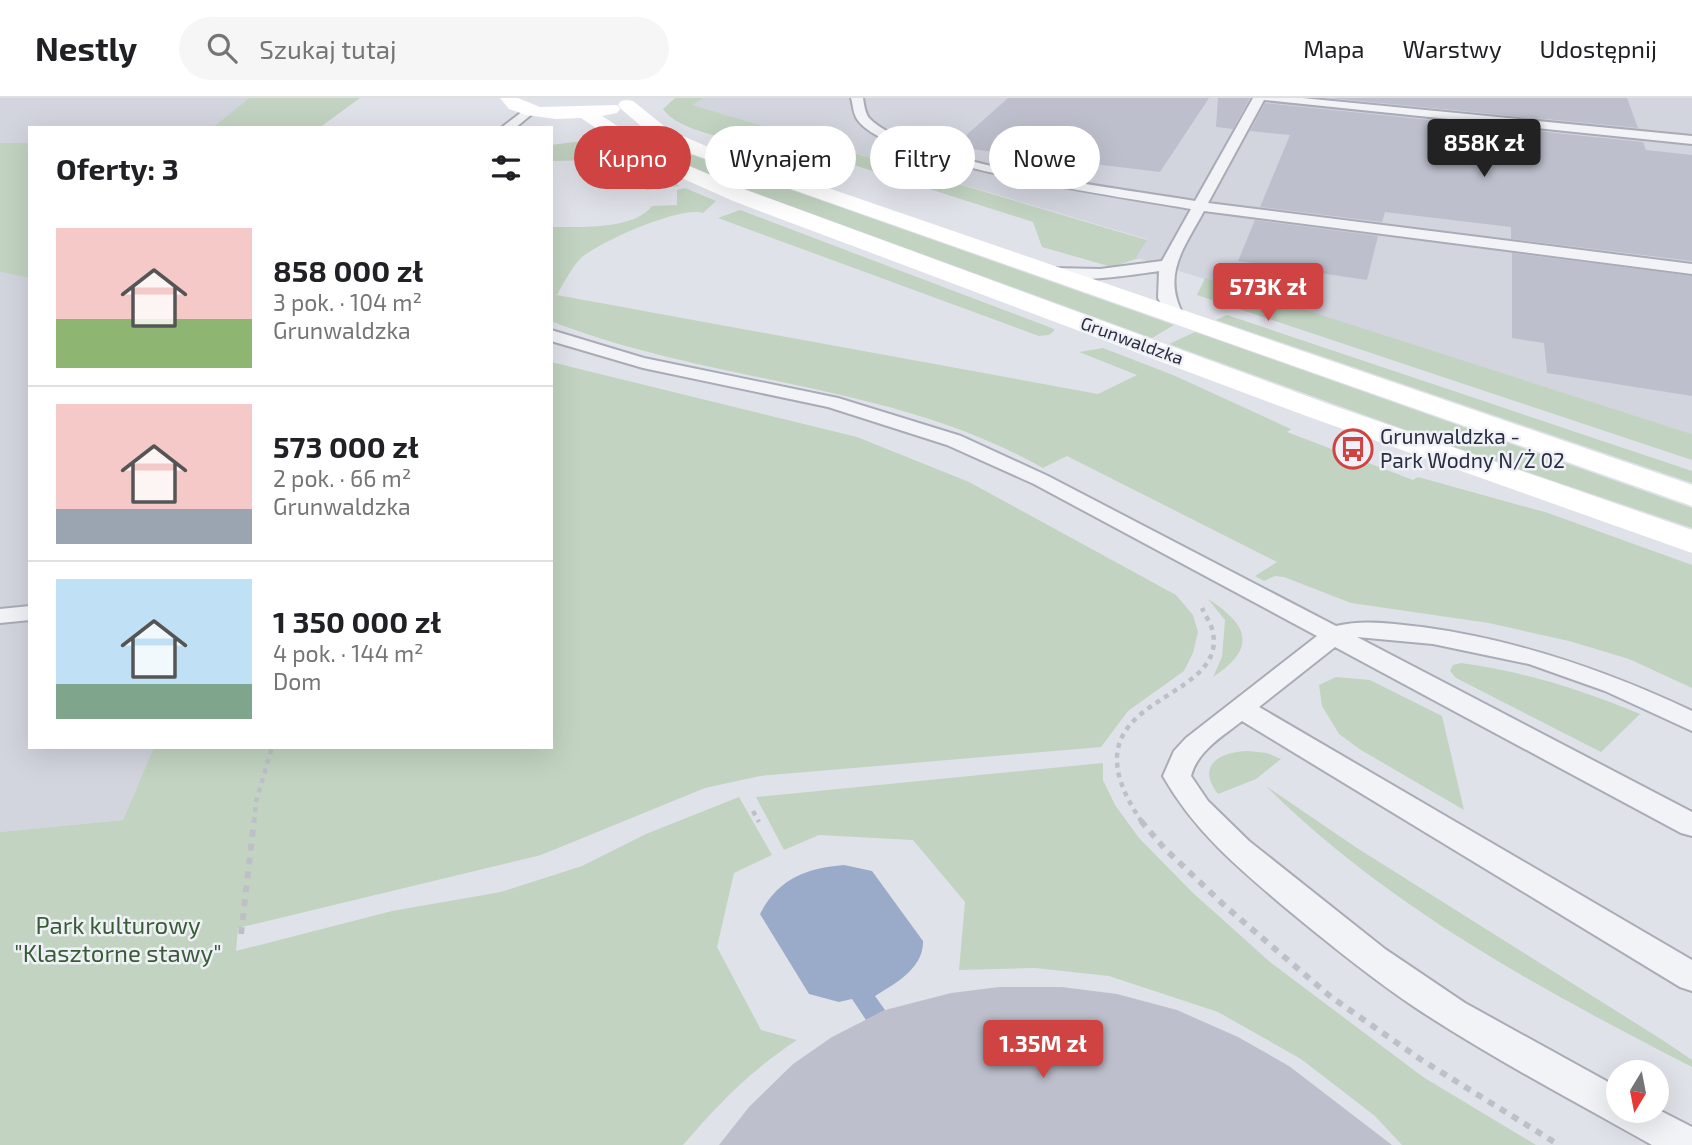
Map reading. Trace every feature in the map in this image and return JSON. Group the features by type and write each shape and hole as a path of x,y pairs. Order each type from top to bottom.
{"street":[{"path":"509,98 512,104 533,118 558,113 586,113 635,102"},
{"name":"Grunwaldzka","path":"635,102 662,134 699,150 1692,496"},
{"name":"Grunwaldzka","path":"586,113 655,159 741,196 1320,411 1692,542"}],"lane":[{"path":"857,98 862,118 868,125 926,152 1000,172 1198,206 1692,269"},
{"path":"1176,316 1166,298 1167,265 1259,98"},
{"path":"1268,98 1692,140"},
{"path":"512,126 533,118"},
{"path":"1052,273 1100,274 1167,265"},
{"path":"553,336 647,363 862,410 942,435 1014,466 1692,825"},
{"path":"0,616 28,613"},
{"path":"1606,1100 1523,1054 1410,985 1301,902 1212,824 1181,784 1177,776 1179,764 1206,735 1342,631 1378,630 1482,645 1531,657 1604,681 1692,722"},
{"path":"1242,709 1692,977"},
{"path":"1650,1124 1688,1145"}],"path":[{"path":"1200,606 1211,622 1214,637 1212,653 1203,669 1132,722 1121,738 1118,753 1119,776 1126,796 1142,822 1166,850 1233,914 1363,1020 1438,1072 1559,1145"},
{"path":"241,934 256,802 271,749"},
{"path":"752,811 758,822"}],"shaded area":[{"path":"0,98 249,98 214,126 28,126 28,143 0,143"},
{"path":"704,98 1692,98 1692,434 1135,257 1147,239 975,188 975,126 870,126 870,158 856,153 856,126 762,126 691,105"},
{"path":"0,272 28,278 28,749 153,749 123,820 0,832"}],"green space":[{"path":"249,98 360,98 322,126 214,126"},
{"path":"675,98 704,98 692,105 763,126 705,126 705,133 676,120 663,109"},
{"path":"574,142 574,161 553,161 553,145"},
{"path":"0,143 28,143 28,278 0,272"},
{"path":"856,154 870,158 870,170 856,166"},
{"path":"691,155 705,159 705,172 691,166"},
{"path":"681,189 716,201 703,213 677,214 640,226 591,251 574,266 557,295 1098,394 1137,375 1079,352 1103,348 1173,375 1291,429 1287,432 1413,480 1418,477 1548,513 1692,565 1692,688 1629,659 1569,641 1489,623 1351,603 1284,577 1275,576 1264,581 1255,576 1277,562 1067,456 1043,468 985,440 925,418 863,400 612,342 553,322 553,227 620,223 644,214 652,206 677,205 677,190"},
{"path":"744,189 789,189 1174,325 1152,338"},
{"path":"929,189 975,189 1147,240 1136,257 1139,258 1112,267 1042,247 1033,222"},
{"path":"740,210 1054,331 1049,335 1039,336 718,218"},
{"path":"1205,278 1692,434 1692,460 1197,295"},
{"path":"1227,315 1692,471 1692,483 1216,320"},
{"path":"1195,332 1692,508 1692,528 1439,442 1169,344"},
{"name":"Park kulturowy \"Klasztorne stawy\"","path":"553,362 857,437 969,482 1176,595 1193,615 1198,632 1193,653 1184,671 1128,711 1101,747 760,776 705,788 541,855 238,928 236,951 392,911 501,892 582,866 646,834 739,797 772,855 734,873 717,947 761,1030 797,1040 736,1088 683,1145 0,1145 0,832 123,820 153,749 553,749"},
{"path":"1208,599 1232,618 1242,637 1242,646 1237,656 1213,677 1222,657 1225,620"},
{"path":"1461,663 1552,682 1640,714 1601,752 1456,678 1450,671 1453,665"},
{"path":"1336,677 1370,680 1442,716 1464,810 1361,750 1339,734 1322,706 1319,685"},
{"path":"1248,751 1267,753 1281,759 1256,779 1218,794 1209,775 1210,767 1221,757"},
{"path":"1103,763 1103,780 1115,805 1139,838 1192,892 1270,962 1423,1077 1536,1145 1402,1145 1375,1116 1301,1059 1218,1012 1109,976 1035,968 959,970 965,902 913,840 819,835 784,850 756,797"},
{"path":"1266,786 1357,848 1664,1041 1692,1060 1692,1067 1523,976 1468,943 1362,870"}],"water":[{"path":"844,865 872,871 923,941 922,951 914,967 875,996 885,1010 866,1020 852,999 839,1002 809,994 760,914 775,892 794,877 817,869"}],"building":[{"path":"1008,98 1209,98 1160,172 1100,165 1100,126 989,126 989,151 975,150 975,127"},
{"path":"1218,98 1250,98 1233,129 1216,127"},
{"path":"1329,98 1627,98 1638,128"},
{"path":"1265,103 1643,142 1646,150 1692,155 1692,261 1511,239 1511,227 1385,212 1382,222 1260,207 1290,135 1250,131"},
{"path":"1255,220 1378,236 1367,280 1238,261"},
{"path":"1512,253 1692,276 1692,396 1547,373 1544,343 1512,338"},
{"path":"999,987 1062,987 1117,994 1177,1010 1238,1037 1289,1066 1392,1145 719,1145 749,1107 793,1064 832,1037 885,1010 951,993"}],"place":[{"name":"Grunwaldzka - Park Wodny N/Ż 02","path":"1353,449"}]}
